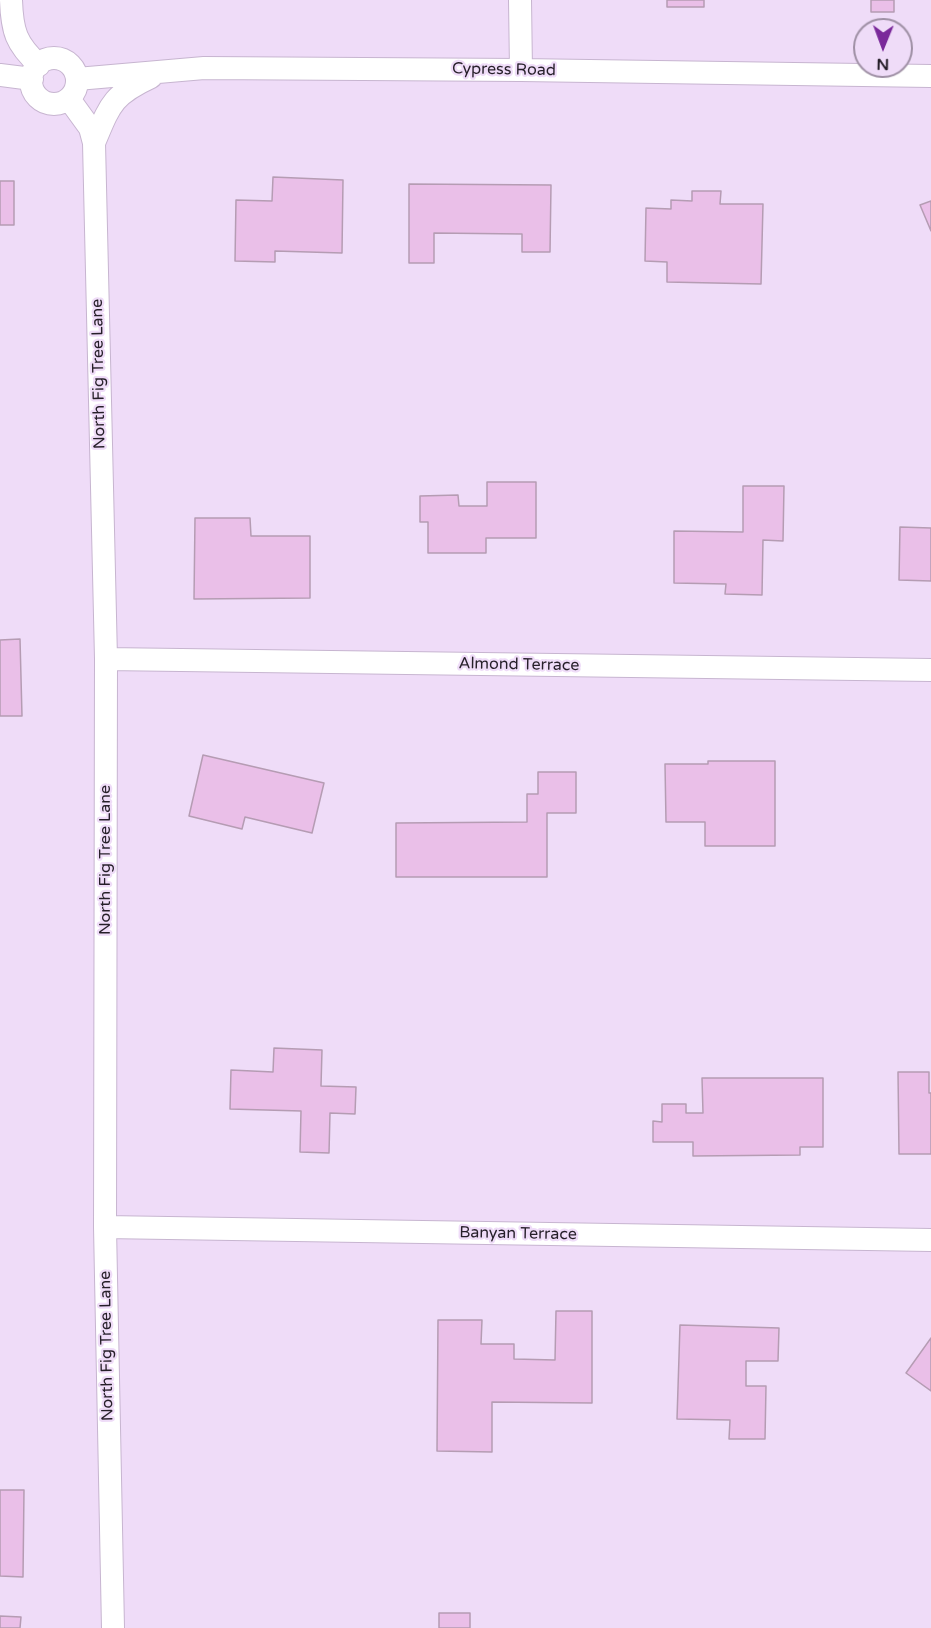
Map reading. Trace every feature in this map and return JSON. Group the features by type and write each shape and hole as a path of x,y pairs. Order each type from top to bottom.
{"street":[{"path":"520,0 521,69"},
{"path":"0,43 11,8"},
{"path":"0,75 35,72 51,59 66,62 75,72 73,89 55,104 41,100 35,94 35,72 17,41 11,8"},
{"name":"Cypress Road","path":"73,89 158,73 204,68 521,69 931,76"},
{"path":"94,144 110,106 130,87 158,73"},
{"name":"North Fig Tree Lane","path":"73,89 90,128 94,144 106,659 105,1227 112,1628"},
{"name":"Almond Terrace","path":"106,659 931,670"},
{"name":"Banyan Terrace","path":"105,1227 931,1240"}],"building":[{"path":"667,0 704,0 704,7 667,7"},
{"path":"871,0 894,0 894,12 871,12"},
{"path":"273,177 343,180 342,253 275,251 275,262 235,261 236,200 272,201"},
{"path":"0,181 14,181 14,225 0,225"},
{"path":"409,184 551,185 550,252 522,252 522,234 434,233 434,263 409,263"},
{"path":"692,191 721,191 720,204 763,204 761,284 667,282 667,262 645,261 646,208 671,209 671,200 692,201"},
{"path":"931,201 931,231 920,205"},
{"path":"487,482 536,482 536,538 486,538 486,553 428,553 428,522 420,522 420,496 458,495 459,506 487,506"},
{"path":"743,486 784,486 783,541 763,540 762,595 725,594 726,584 674,583 674,531 743,532"},
{"path":"195,518 250,518 251,536 310,536 310,598 194,599"},
{"path":"900,527 931,528 931,581 899,580"},
{"path":"20,639 22,716 0,716 0,640"},
{"path":"203,755 324,783 312,833 245,817 242,829 189,816"},
{"path":"708,761 775,761 775,846 705,846 705,822 666,822 665,764 708,764"},
{"path":"538,772 576,772 576,813 547,813 547,877 396,877 396,823 527,822 527,794 538,794"},
{"path":"274,1048 322,1050 321,1086 356,1087 355,1114 330,1113 329,1153 300,1152 301,1111 230,1109 231,1070 273,1072"},
{"path":"898,1072 929,1072 931,1154 899,1154"},
{"path":"702,1078 823,1078 823,1147 800,1147 800,1155 693,1156 693,1142 653,1142 653,1121 662,1122 662,1104 686,1104 686,1113 703,1113"},
{"path":"556,1311 592,1311 592,1403 492,1402 492,1452 437,1451 438,1320 482,1320 481,1344 514,1344 514,1359 555,1360"},
{"path":"680,1325 779,1328 778,1361 746,1361 746,1386 766,1386 765,1439 729,1439 730,1420 677,1419"},
{"path":"931,1338 931,1391 906,1373"},
{"path":"0,1490 24,1490 23,1577 0,1576"},
{"path":"439,1613 470,1613 470,1628 439,1628"},
{"path":"0,1616 21,1617 20,1628 0,1628"}]}
